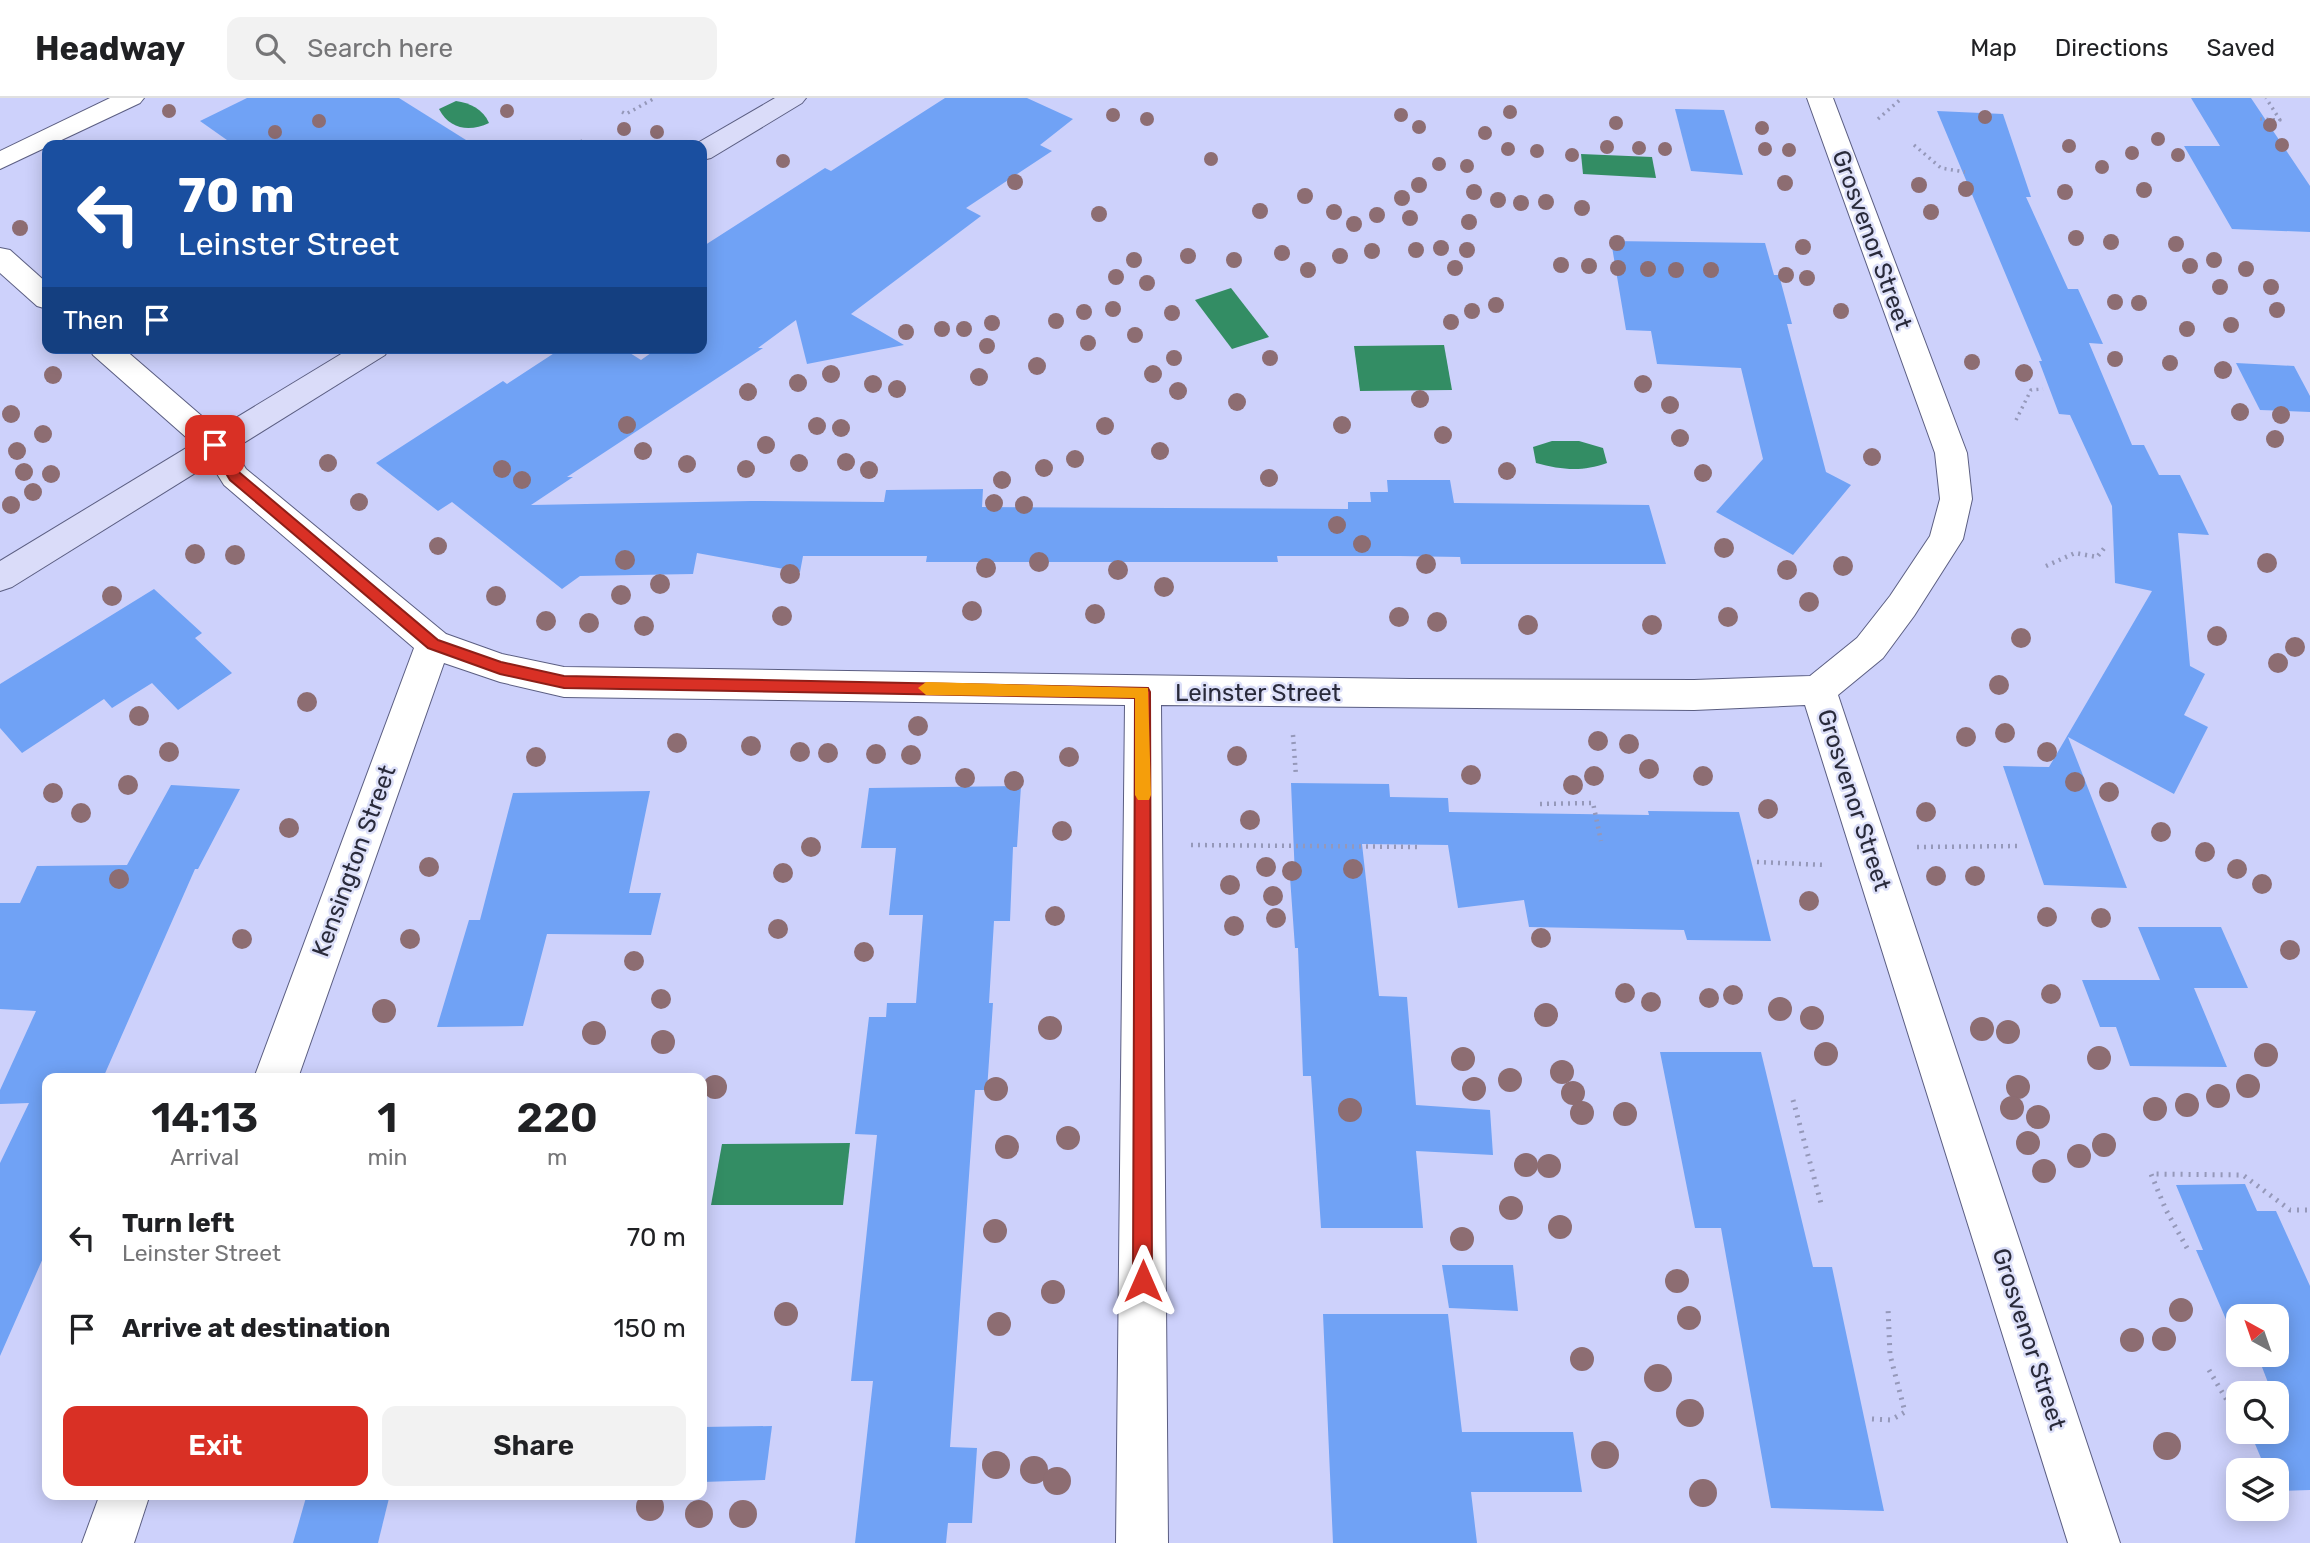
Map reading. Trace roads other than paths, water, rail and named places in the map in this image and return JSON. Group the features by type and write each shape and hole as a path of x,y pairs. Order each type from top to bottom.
{"main road":[{"path":"707,149 793,98"},
{"path":"0,578 364,354"}],"street":[{"path":"44,140 131,98"},
{"name":"Grosvenor Street","path":"1820,98 1951,453 1956,499 1946,539 1902,606 1870,648 1818,690 2094,1543"},
{"path":"0,161 42,141"},
{"path":"0,257 42,295"},
{"name":"Leinster Street","path":"111,354 215,445 235,477 433,644 500,668 564,682 1143,692 1693,695 1818,690"},
{"name":"Kensington Street","path":"277,1073 433,644"},
{"path":"1142,1543 1143,692"},
{"path":"108,1543 123,1500"}]}
